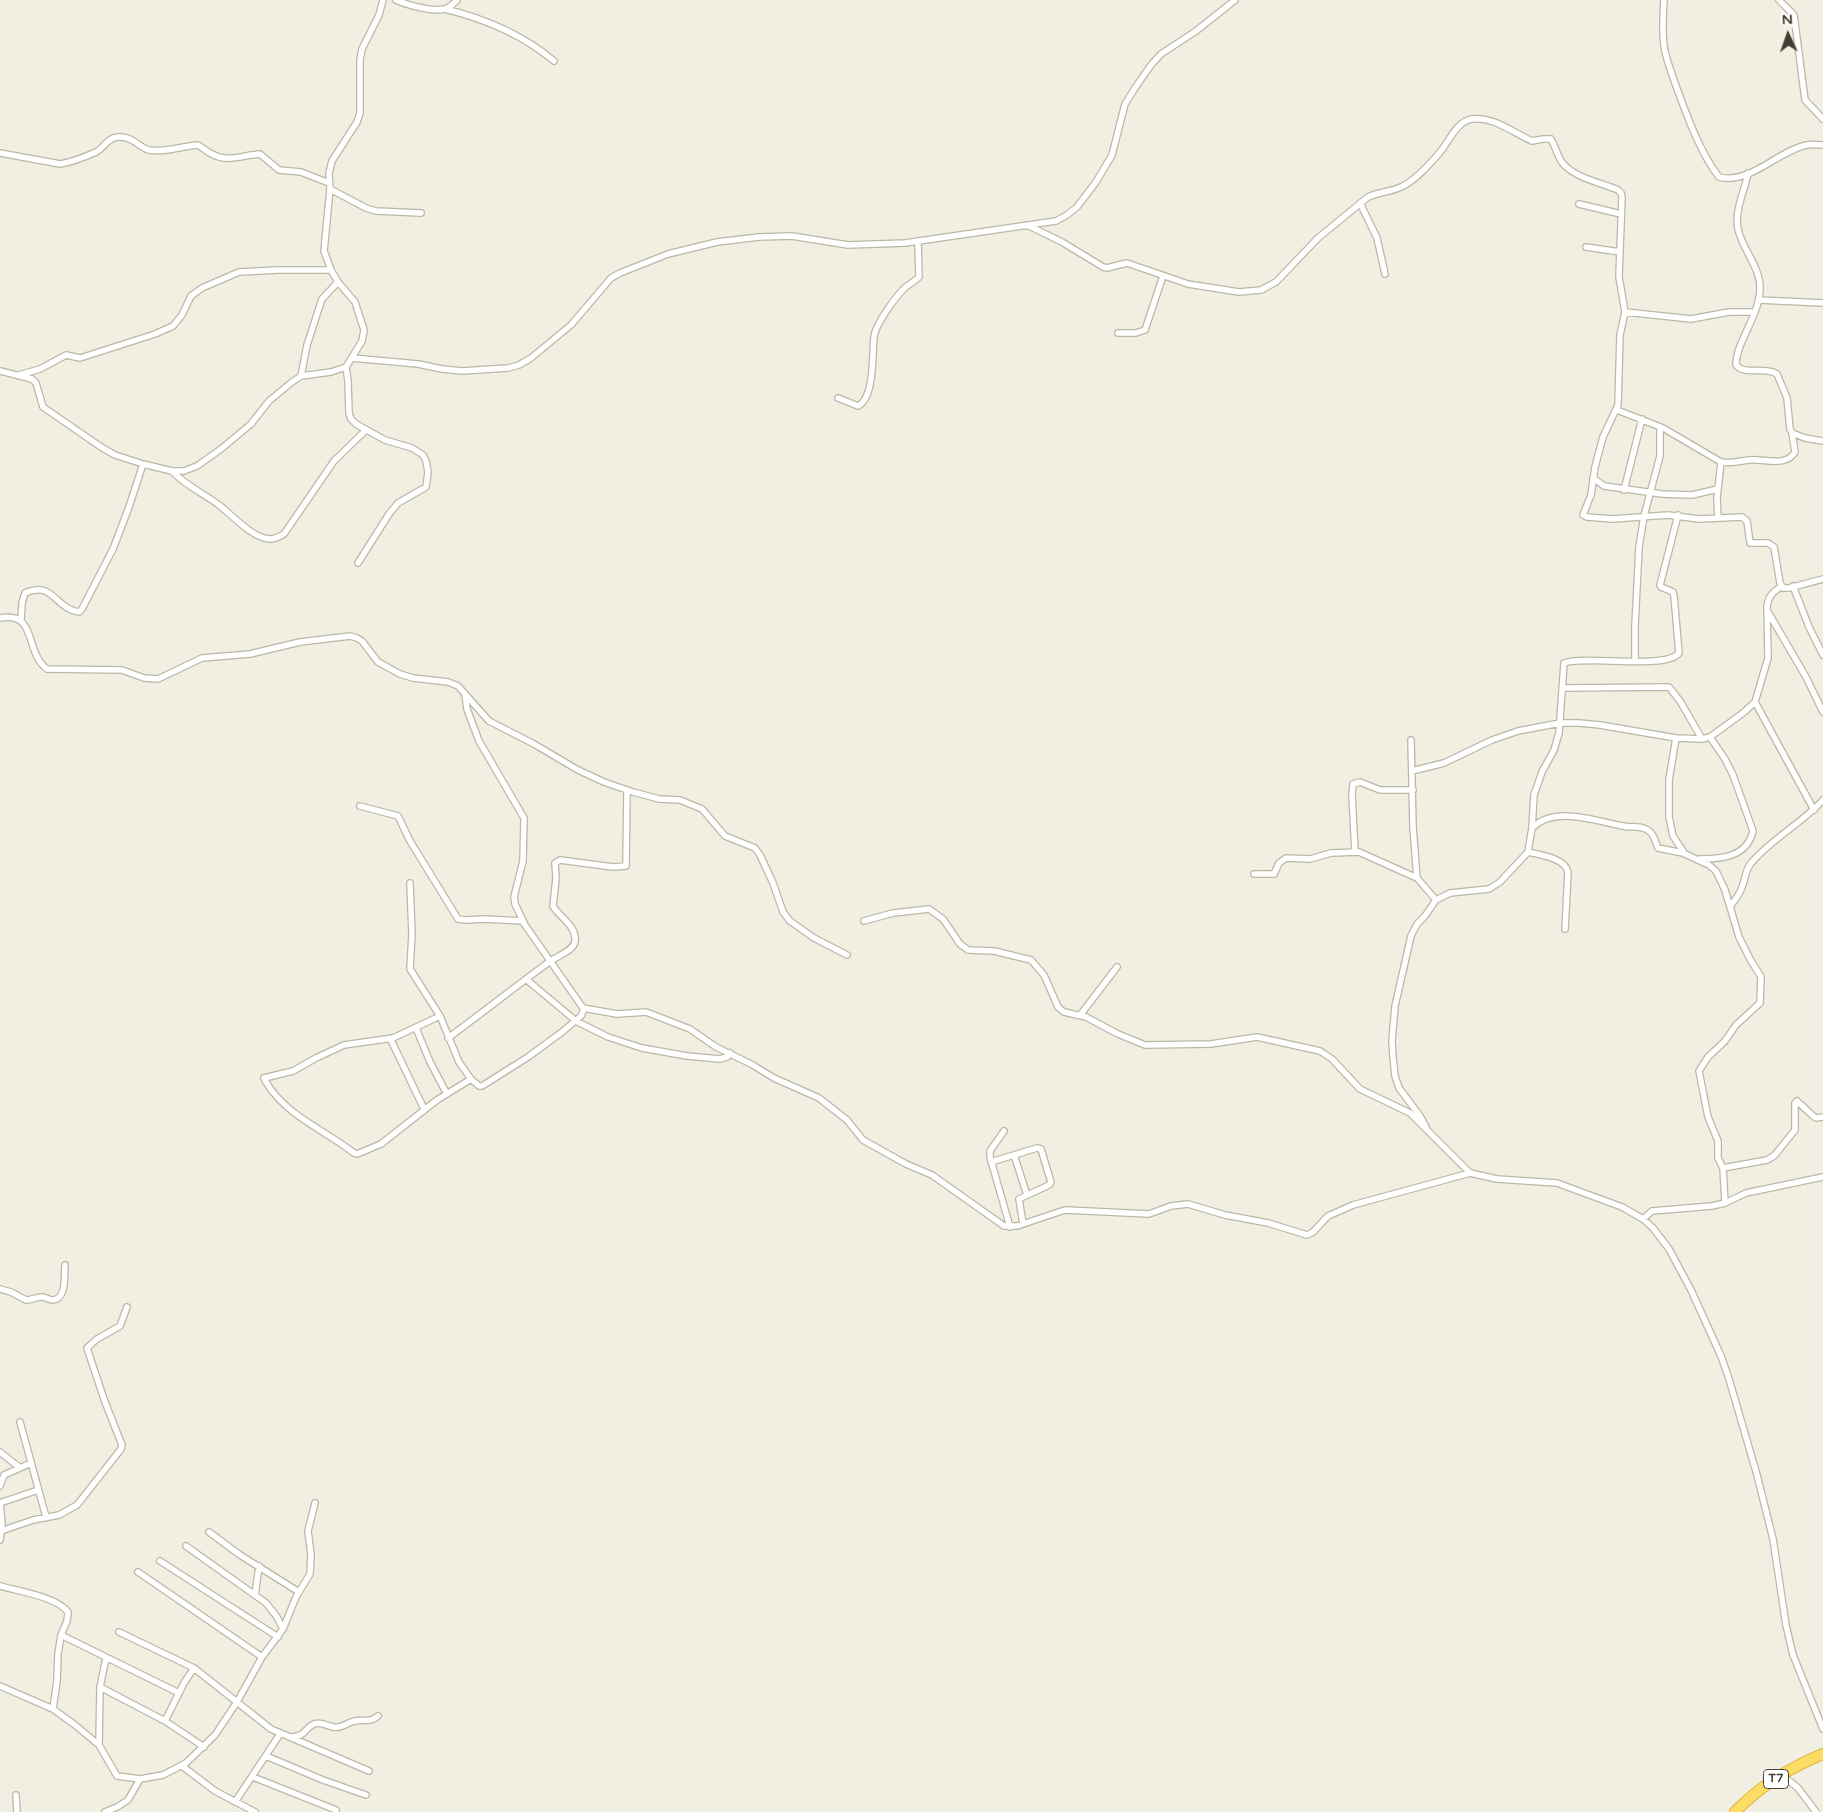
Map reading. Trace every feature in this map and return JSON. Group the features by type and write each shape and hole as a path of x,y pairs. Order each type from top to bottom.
{"highway":[{"name":"T7","path":"1735,1812 1750,1798 1782,1775 1806,1761 1823,1754"}],"street":[{"path":"0,371 32,379 36,383 43,407 115,455 172,471 184,471 197,466 221,449 251,424 268,401 281,389 301,376 331,372 346,367 364,337 363,325 355,302 338,282 324,251 329,173 332,161 357,122 360,113 359,77 362,49 378,16 383,0"},
{"path":"396,0 423,7 445,9 517,34 538,47 554,61"},
{"path":"445,9 457,0"},
{"path":"352,358 418,364 451,370 508,368 519,365 551,342 584,311 611,278 632,267 668,254 718,242 792,236 862,246 918,242 972,232 1056,221 1077,207 1096,182 1112,155 1125,104 1151,65 1161,54 1196,31 1235,0"},
{"path":"1664,0 1662,33 1664,48 1684,107 1709,162 1719,177 1726,178 1748,173 1807,145 1823,145"},
{"path":"1779,0 1794,15 1806,100 1823,119"},
{"path":"1027,225 1062,242 1103,267 1107,268 1127,263 1188,284 1227,291 1250,291 1268,287 1276,282 1318,238 1360,203 1375,194 1401,187 1409,182 1441,152 1460,125 1472,119 1501,126 1532,142 1551,139 1561,160 1569,169 1621,193 1620,284 1625,312 1620,335 1617,410 1606,428 1590,495 1583,513 1584,517 1612,519 1678,515 1699,519 1742,517 1746,521 1750,543 1768,543 1774,547 1782,586"},
{"path":"0,153 60,164 98,151 108,140 117,136 131,139 146,149 151,150 198,145 210,154 227,158 263,154 279,170 301,172 366,208 376,211 421,213"},
{"path":"1617,410 1660,427 1720,462 1730,463 1751,460 1773,462 1792,456 1795,452 1790,429 1787,398 1777,374 1770,371 1743,370 1736,365 1737,356 1759,300 1760,288 1758,277 1738,228 1738,217 1748,173"},
{"path":"1360,203 1377,238 1385,274"},
{"path":"1579,204 1621,214"},
{"path":"838,398 858,406 864,401 873,365 874,336 902,291 919,277 918,242"},
{"path":"1586,247 1620,252"},
{"path":"19,375 40,369 66,355 80,358 132,342 173,326 182,316 191,296 202,288 239,272 331,270"},
{"path":"1118,333 1136,333 1145,330 1163,276"},
{"path":"301,376 307,345 322,299 338,282"},
{"path":"1759,300 1823,302"},
{"path":"1625,312 1691,319 1729,312 1755,312"},
{"path":"346,367 350,393 349,413 356,424 392,444 417,450 423,455 426,462 426,488 398,504 389,514 358,563"},
{"path":"1624,490 1642,419"},
{"path":"1635,661 1638,560 1644,516 1660,456 1660,427"},
{"path":"172,471 182,481 258,535 269,539 278,538 284,534 334,461 366,430"},
{"path":"1792,433 1805,438 1823,440"},
{"path":"1718,518 1720,462"},
{"path":"21,620 22,603 25,593 38,589 52,594 64,605 75,611 79,612 82,609 114,548 143,464"},
{"path":"1593,478 1604,486 1651,493 1692,495 1718,488"},
{"path":"1426,1127 1397,1083 1394,1070 1392,1041 1398,992 1411,936 1417,924 1436,900 1450,892 1490,889 1508,874 1528,852 1532,828 1534,794 1542,772 1554,750 1560,724 1563,688 1562,668 1564,663 1650,662 1670,659 1676,657 1679,653 1673,592 1660,587 1678,515"},
{"path":"1782,586 1786,588 1823,579"},
{"path":"1412,771 1444,763 1492,740 1518,731 1560,724 1600,725 1676,738 1710,738 1755,702 1768,658 1767,610 1769,598 1772,593 1782,586"},
{"path":"1793,586 1823,655"},
{"path":"1767,610 1806,677 1823,712"},
{"path":"0,618 16,617 21,620 37,657 47,669 122,670 144,678 158,679 202,658 250,654 300,642 350,636 357,638 362,641 378,662 400,674 413,678 448,682 458,686 489,721 534,744 578,770 627,790 659,799 676,799 690,803 705,811 714,825 725,836 754,847 767,868 785,916 814,938 847,955"},
{"path":"1563,688 1669,688 1680,701 1702,739"},
{"path":"465,695 467,710 479,741 524,818 523,861 514,900 523,921 549,962 584,1009 617,1014 648,1013 684,1026 712,1045 774,1078 819,1098 847,1120 864,1140 906,1164 932,1175 976,1204 1004,1226 1010,1227 1023,1224 1061,1211 1149,1214 1171,1206 1188,1204 1307,1235 1313,1232 1328,1216 1348,1207 1470,1173 1497,1179 1556,1183 1622,1207 1642,1218 1661,1237 1674,1258 1700,1309 1726,1371 1757,1475 1773,1539 1786,1625 1793,1655 1823,1729"},
{"path":"1755,702 1814,810"},
{"path":"1676,738 1669,775 1669,817 1674,840 1686,854"},
{"path":"1695,859 1732,856 1748,843 1753,831 1733,775 1725,759 1710,738"},
{"path":"1412,740 1417,878"},
{"path":"1355,852 1352,785 1360,782 1380,790 1413,790"},
{"path":"448,1038 549,962 572,947 575,940 571,928 554,907 556,861 570,860 613,867 626,866 627,790"},
{"path":"1730,907 1740,892 1750,863 1769,845 1814,810 1823,800"},
{"path":"360,806 398,816 410,841 458,918 464,920 523,921"},
{"path":"1532,828 1545,820 1563,816 1592,819 1646,829 1653,835 1656,847 1659,849 1686,854 1716,870 1725,888 1739,938 1761,977 1762,988 1759,1004 1736,1025 1725,1041 1708,1057 1699,1070 1708,1117 1717,1136 1718,1158 1723,1168 1725,1204"},
{"path":"1254,874 1274,874 1279,863 1286,858 1310,859 1331,853 1355,852 1365,854 1417,878 1436,900"},
{"path":"1528,852 1562,862 1567,867 1565,929"},
{"path":"410,883 412,934 410,968 440,1016 460,1062 471,1079 479,1086 482,1086 528,1057 576,1021 584,1009"},
{"path":"864,920 893,913 930,909 943,919 960,944 968,950 994,951 1031,960 1046,978 1059,1009 1064,1012 1081,1014 1126,1038 1145,1045 1211,1044 1257,1037 1320,1050 1328,1055 1360,1089 1406,1110 1426,1127 1470,1173"},
{"path":"1081,1014 1117,967"},
{"path":"527,980 576,1021 608,1037 642,1048 710,1059 723,1058 730,1054"},
{"path":"440,1016 390,1038 344,1045 293,1071 264,1078 272,1091 296,1114 355,1154 368,1151 381,1144 396,1134 424,1109 471,1079"},
{"path":"416,1028 430,1062 447,1094"},
{"path":"390,1038 424,1109"},
{"path":"1723,1168 1767,1160 1774,1156 1795,1130 1795,1103 1797,1102 1812,1116 1816,1118 1823,1117"},
{"path":"1004,1131 990,1151 991,1162 1010,1227"},
{"path":"991,1162 1037,1148 1041,1149 1051,1182 1049,1185 1019,1199 1023,1224"},
{"path":"1014,1155 1027,1195"},
{"path":"1642,1218 1652,1211 1725,1204 1742,1194 1823,1177"},
{"path":"0,1289 11,1292 26,1300 41,1297 58,1299 61,1296 65,1265"},
{"path":"2,1531 33,1520 59,1515 77,1505 122,1447 88,1348 97,1339 120,1326 127,1307"},
{"path":"20,1422 46,1517"},
{"path":"0,1452 20,1468"},
{"path":"0,1486 4,1475 31,1463"},
{"path":"0,1540 2,1531 0,1503 38,1490"},
{"path":"0,1686 53,1710 99,1745 117,1776 140,1779 162,1775 182,1766 215,1735 238,1702 262,1657 283,1629 311,1567 308,1531 315,1503"},
{"path":"209,1532 240,1555 299,1592"},
{"path":"186,1546 266,1603 283,1629"},
{"path":"160,1561 278,1637"},
{"path":"255,1595 258,1566"},
{"path":"138,1572 262,1657"},
{"path":"0,1586 37,1596 62,1606 69,1616 61,1635 58,1654 58,1681 53,1710"},
{"path":"119,1632 194,1668 271,1729 369,1771"},
{"path":"61,1635 179,1693"},
{"path":"99,1745 100,1687 106,1658"},
{"path":"165,1721 194,1668"},
{"path":"100,1687 165,1721 204,1747"},
{"path":"289,1738 302,1735 314,1724 320,1723 342,1727 351,1722 372,1720 378,1716"},
{"path":"235,1802 280,1734"},
{"path":"266,1756 366,1795"},
{"path":"182,1766 215,1791 255,1812"},
{"path":"1782,1775 1798,1788 1816,1812"},
{"path":"253,1777 336,1810"},
{"path":"105,1812 128,1800 140,1779"},
{"path":"16,1795 17,1812"}]}
